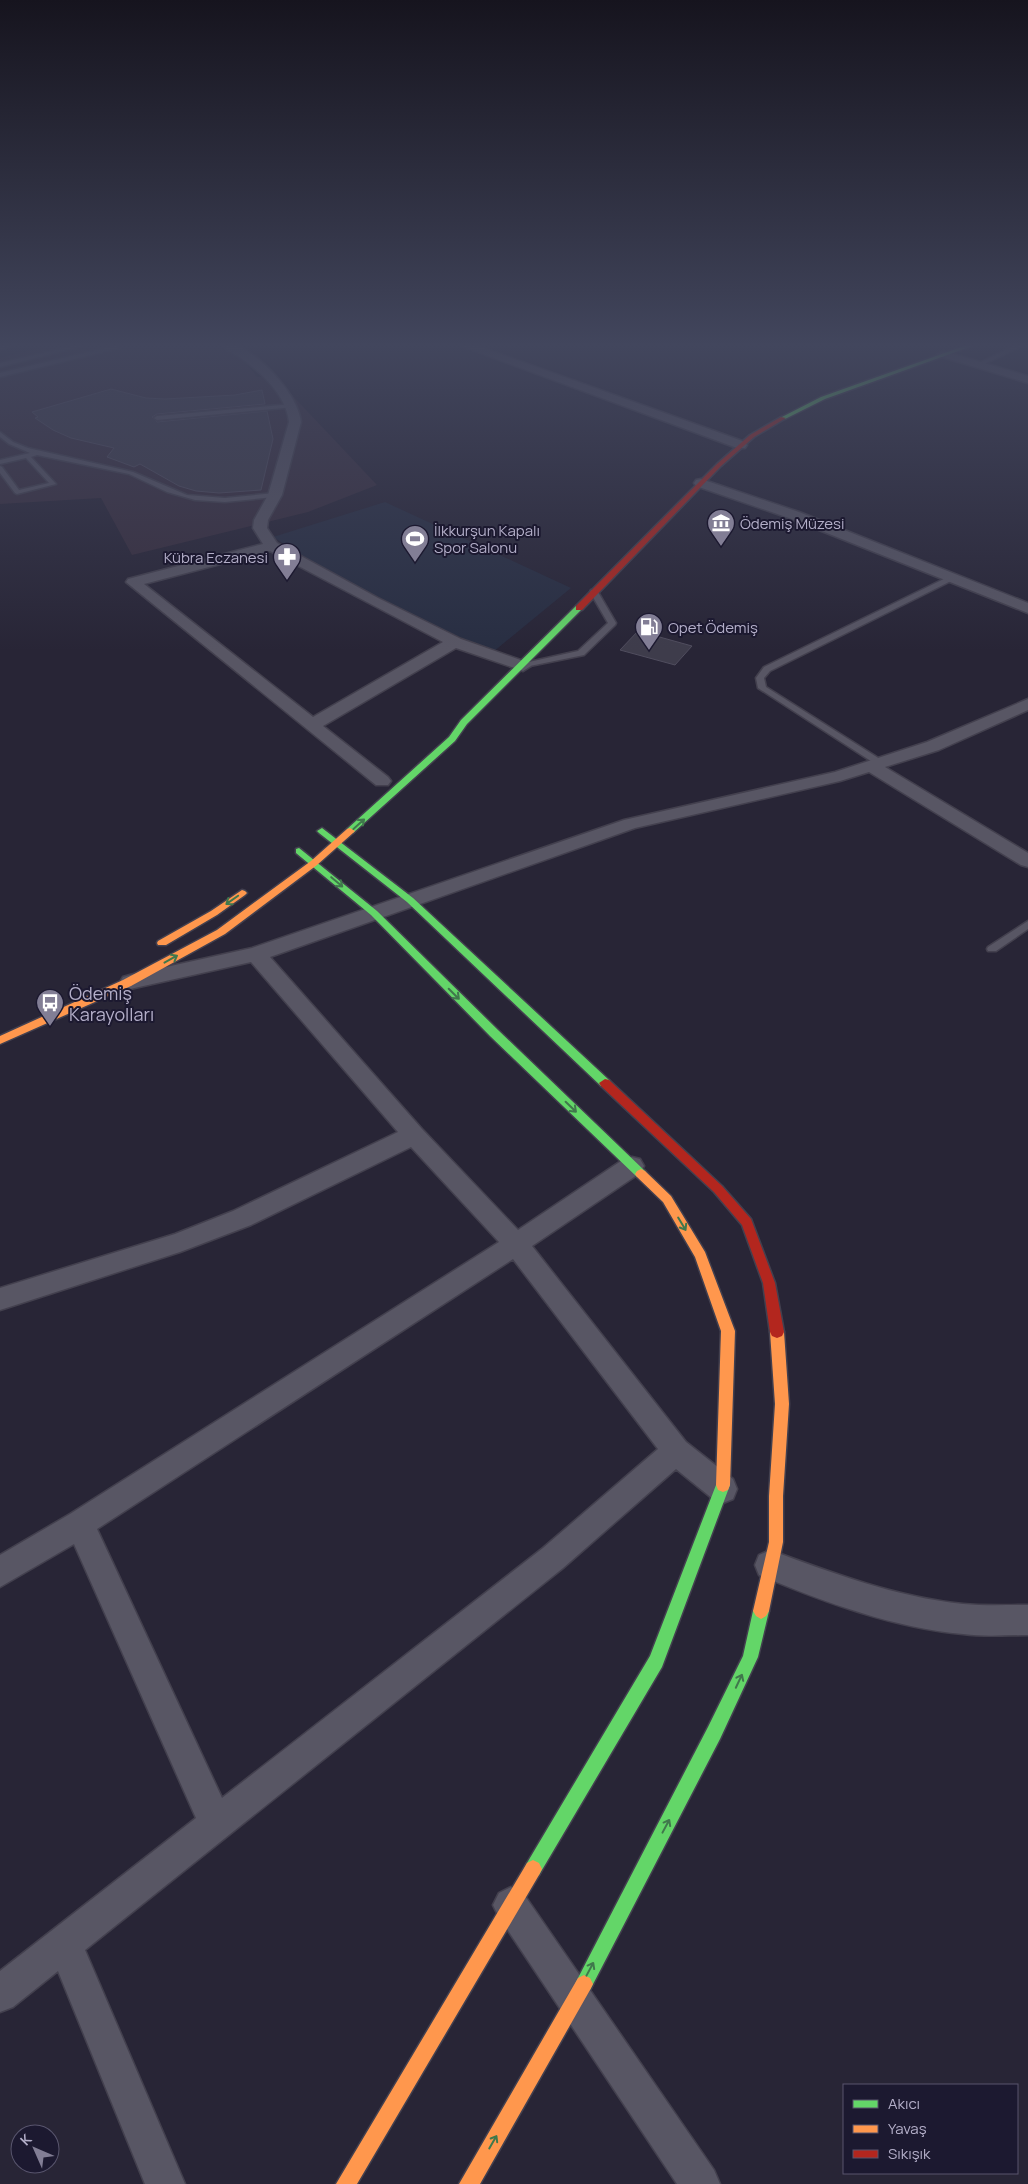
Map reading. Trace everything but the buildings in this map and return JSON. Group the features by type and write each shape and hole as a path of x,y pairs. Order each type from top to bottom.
{"street":[{"path":"288,447 275,495 261,520 260,528 264,537 272,546 373,601 455,642 523,666"},
{"path":"0,1040 127,983 220,932 314,863 452,739 464,722 523,666 701,483 739,447"},
{"path":"701,483 794,515 955,577 1028,608"},
{"path":"272,546 134,582 382,781"},
{"path":"312,725 455,642"},
{"path":"127,983 256,954 630,824 840,776 933,746 1024,709"},
{"path":"442,733 464,722"},
{"path":"876,765 1028,861"},
{"path":"346,2184 656,1661 723,1489 728,1332 701,1256 667,1199 374,913 314,863 295,854 326,828 337,843 410,900 718,1189 747,1223 769,1283 776,1320 782,1404 776,1496 776,1542 750,1657 714,1733 574,1999 470,2184"},
{"path":"154,947 214,913 253,885"},
{"path":"256,954 414,1135 516,1244 676,1451 723,1489"},
{"path":"0,1299 180,1242 242,1218 414,1135"},
{"path":"0,1572 80,1524 516,1244 632,1166"},
{"path":"0,1994 553,1558 676,1451"},
{"path":"80,1524 216,1824"},
{"path":"770,1566 844,1592 903,1609 964,1619 1028,1620"},
{"path":"511,1905 700,2184"},
{"path":"64,1943 165,2184"}],"lane":[{"path":"18,447 38,454 122,470 166,491 184,496 221,500 275,495"},
{"path":"0,462 38,454"},
{"path":"0,468 18,492 53,484 28,457"},
{"path":"876,765 762,688 760,678 767,669 955,577"},
{"path":"523,666 581,653 612,623 594,592"},
{"path":"992,949 1028,924"}],"shaded area":[{"path":"0,447 341,447 377,485 308,512 132,555 101,498 0,504"},
{"name":"İlkkurşun Kapalı Spor Salonu","path":"385,502 571,588 493,652 362,593 273,537"}],"traffic: fast":[{"path":"350,831 452,739 464,722 579,608"},
{"path":"322,831 410,900 605,1083"},
{"path":"299,851 374,913 494,1033 641,1174"},
{"path":"533,1869 656,1661 723,1485"},
{"path":"584,1984 714,1733 750,1657 761,1611"}],"traffic: slow":[{"path":"0,1040 127,983 221,932 314,863 350,831"},
{"path":"162,943 214,913 242,893"},
{"path":"641,1174 667,1199 701,1256 728,1331 723,1485"},
{"path":"761,1611 776,1542 776,1496 782,1404 777,1332"},
{"path":"346,2184 533,1869"},
{"path":"469,2184 584,1984"}],"traffic: jam":[{"path":"579,608 719,465 740,447"},
{"path":"605,1083 718,1189 747,1223 769,1283 777,1332"}],"place":[{"name":"Ödemiş Müzesi","path":"721,547"},
{"name":"İlkkurşun Kapalı Spor Salonu","path":"415,563"},
{"name":"Kübra Eczanesi","path":"287,581"},
{"name":"Opet Ödemiş","path":"649,651"},
{"name":"Ödemiş Karayolları","path":"50,1027"}]}
